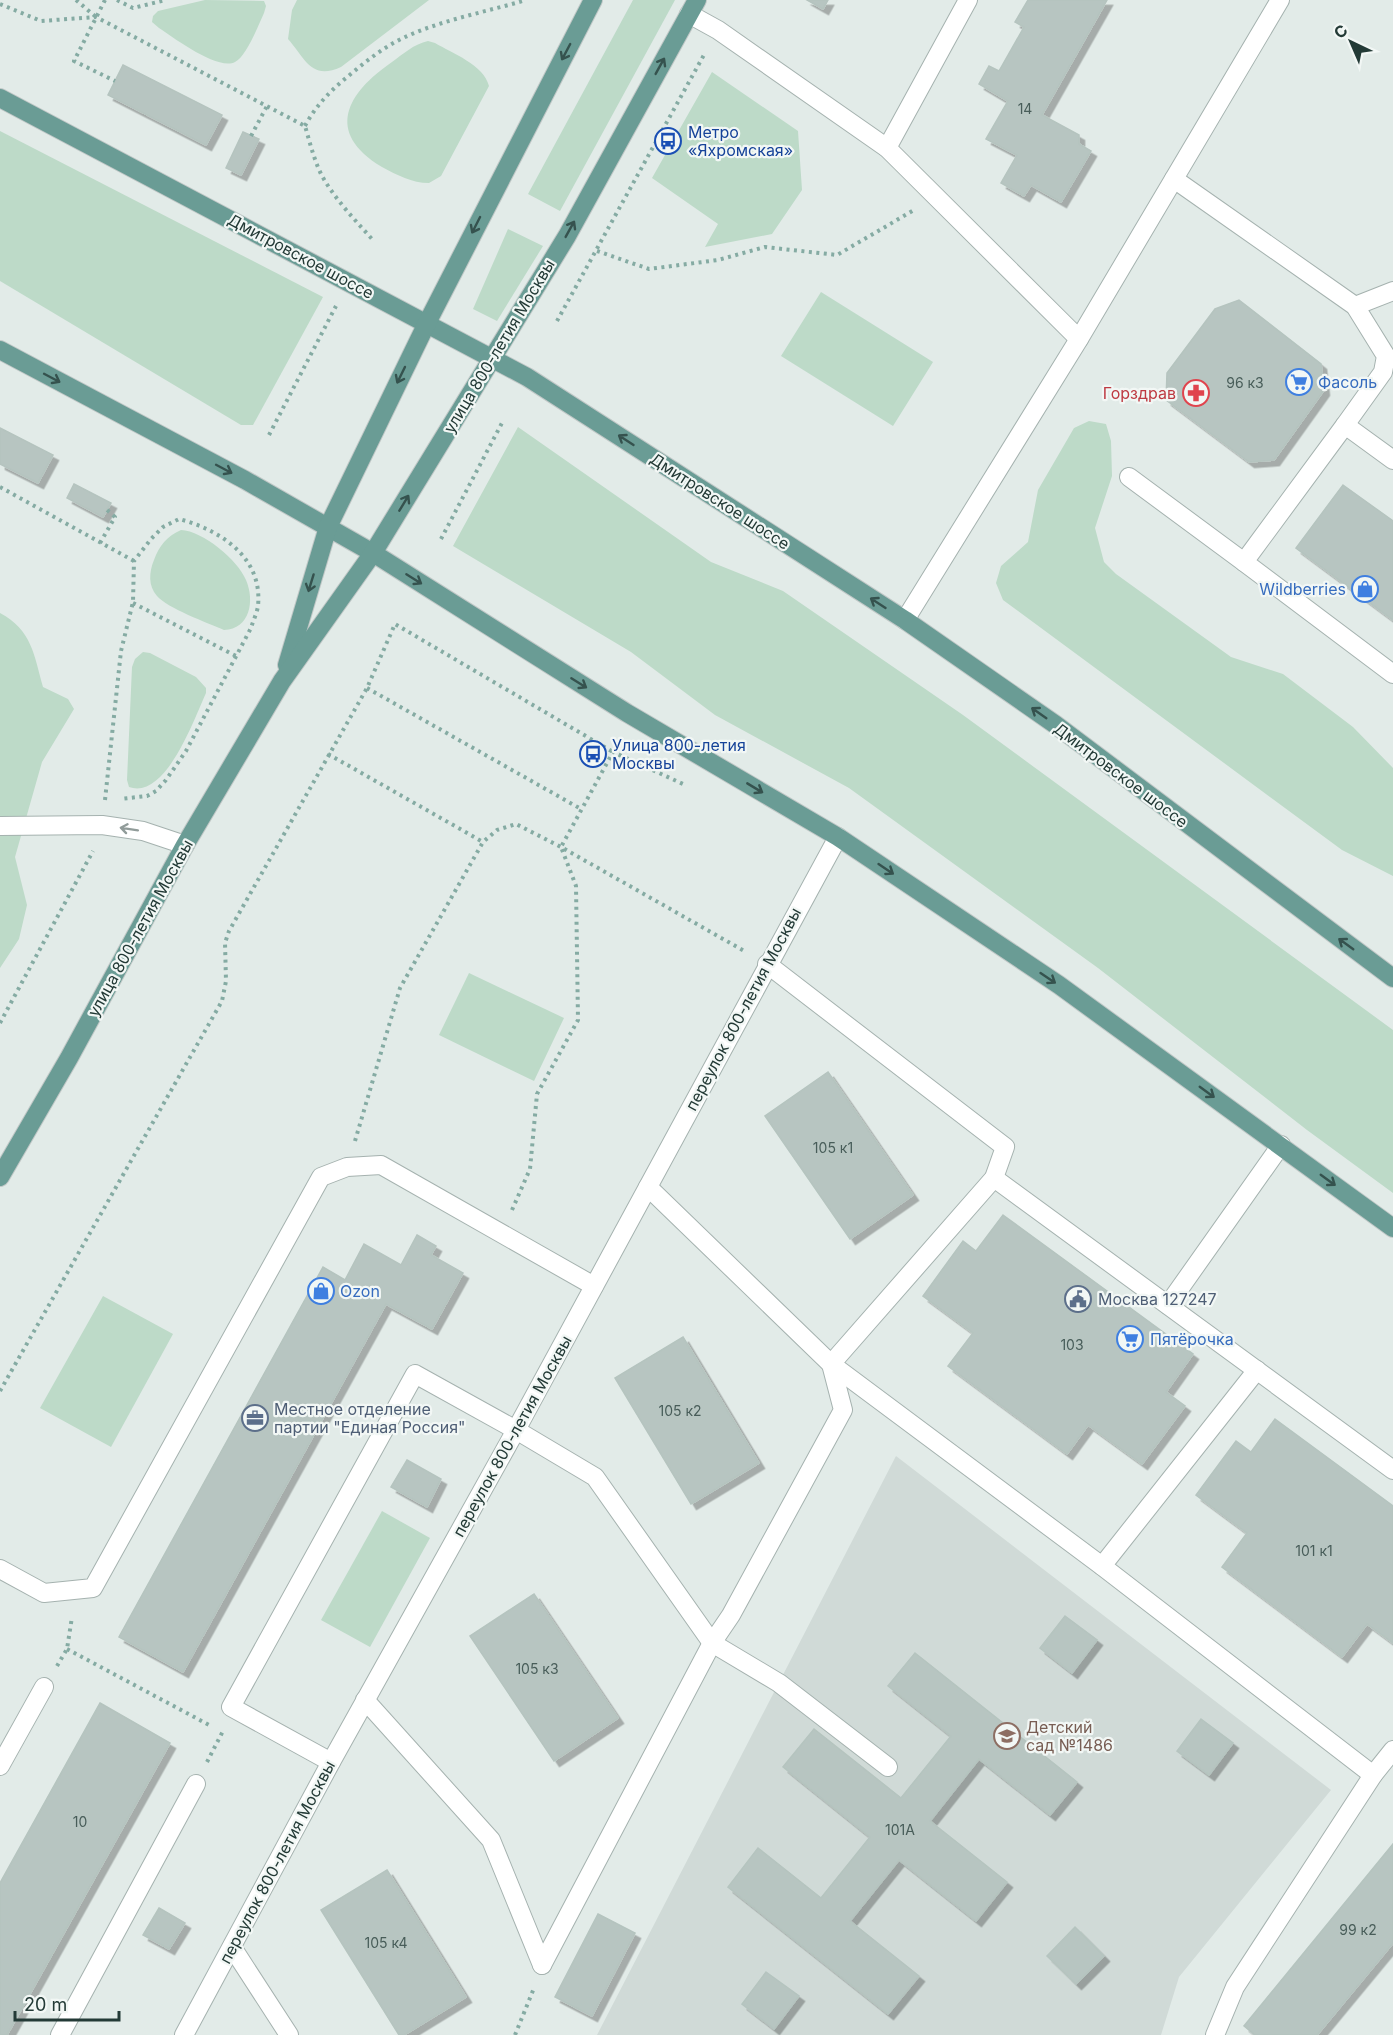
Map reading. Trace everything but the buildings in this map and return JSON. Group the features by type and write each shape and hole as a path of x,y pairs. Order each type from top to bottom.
{"main road":[{"name":"улица 800-летия Москвы","path":"282,681 328,527 427,323 593,0"},
{"name":"улица 800-летия Москвы","path":"0,1177 69,1058 185,845 282,681 373,553 493,358 567,236 693,7"},
{"name":"Дмитровское шоссе","path":"0,98 527,376 905,620 1056,725 1393,978"},
{"path":"0,350 245,480 373,553 627,713 838,837 1059,985 1393,1228"}],"street":[{"path":"887,148 968,0"},
{"path":"905,620 1079,339 1280,0"},
{"path":"693,7 718,30 887,148 1079,339"},
{"path":"1174,179 1355,306 1386,356 1383,372 1244,562"},
{"path":"1355,306 1393,291"},
{"path":"1345,424 1393,460"},
{"path":"1129,477 1393,674"},
{"path":"0,826 102,825 143,831 185,845"},
{"name":"переулок 800-летия Москвы","path":"184,2035 838,837"},
{"path":"767,964 1005,1147 994,1178 831,1364"},
{"path":"1168,1305 1281,1145"},
{"path":"0,1569 44,1593 93,1588 321,1177 347,1167 381,1165 594,1286"},
{"path":"994,1178 1393,1470"},
{"path":"648,1187 831,1364 1102,1566 1373,1775"},
{"path":"542,1965 712,1643 731,1615 843,1410 831,1364"},
{"path":"1102,1566 1257,1370"},
{"path":"331,1762 231,1707 415,1374 516,1430 594,1477 712,1643 779,1683 888,1767"},
{"path":"0,1766 44,1687"},
{"path":"365,1700 491,1840 542,1965"},
{"path":"1215,2035 1235,1987 1373,1775 1393,1750"},
{"path":"60,2035 196,1784"},
{"path":"232,1947 289,2035"}],"path":[{"path":"76,0 96,17 305,126"},
{"path":"105,0 74,62 114,81"},
{"path":"117,0 132,8 166,0"},
{"path":"372,239 349,213 322,176 305,126 312,112 326,96 364,62 403,38 526,0"},
{"path":"0,4 41,21 96,17"},
{"path":"557,321 718,30"},
{"path":"251,136 267,106"},
{"path":"597,251 649,269 717,260 765,247 837,255 937,198"},
{"path":"269,435 336,306"},
{"path":"441,539 503,421"},
{"path":"0,488 134,561"},
{"path":"100,543 115,517 106,510"},
{"path":"0,1023 91,858 102,825 120,651 133,602 134,561 163,527 179,519 199,525 217,533 231,543 254,571 258,587 258,607 251,628 186,751 166,780 147,796 105,801"},
{"path":"133,602 236,656"},
{"path":"0,1391 222,1001 226,981 225,944 229,931 367,688 395,624 613,753 683,784"},
{"path":"367,688 581,809"},
{"path":"502,1233 530,1168 537,1094 578,1020 576,886 561,847 613,753"},
{"path":"328,754 483,842"},
{"path":"347,1167 400,988 483,842 496,830 516,824 561,847 767,964"},
{"path":"67,1649 212,1726"},
{"path":"215,1747 222,1732"},
{"path":"515,2035 542,1965"}],"shaded area":[{"name":"Детский сад №1486","path":"896,1456 1331,1790 1179,1977 1161,2035 597,2035"}],"green space":[{"path":"205,0 264,1 266,6 256,32 248,47 235,62 227,64 207,58 185,46 152,22 153,16 158,11"},
{"path":"297,0 429,0 341,67 331,71 322,71 304,60 288,39 292,10"},
{"path":"633,0 675,0 560,211 528,194"},
{"path":"428,41 466,60 481,72 489,86 441,176 429,183 423,183 399,176 364,154 353,140 348,127 348,113 363,87 376,74 418,44"},
{"path":"712,72 798,131 802,190 772,234 705,247 718,224 652,178"},
{"path":"0,131 323,297 253,425 241,425 0,281"},
{"path":"508,229 543,246 497,321 473,309"},
{"path":"821,292 933,362 893,426 781,356"},
{"path":"1089,421 1106,424 1111,441 1112,476 1095,528 1104,562 1116,574 1231,657 1283,674 1353,727 1393,768 1393,876 1342,850 1003,600 996,583 1001,566 1028,542 1038,490 1074,428"},
{"path":"518,427 711,562 783,591 963,715 1393,1030 1393,1193 1307,1130 1098,968 849,788 715,715 631,652 453,546"},
{"path":"181,530 199,535 209,541 228,556 242,572 249,588 250,605 240,625 224,630 169,605 154,592 150,574 156,555 168,538"},
{"path":"0,613 19,627 25,635 34,654 43,687 68,699 74,709 42,762 15,857 27,905 19,939 0,968"},
{"path":"143,652 150,653 196,677 206,688 206,693 177,755 155,781 142,788 129,787 127,780 132,667 135,659"},
{"path":"469,973 564,1018 534,1081 439,1035"},
{"path":"103,1296 173,1334 111,1447 40,1408"},
{"path":"382,1511 430,1538 370,1647 321,1620"}],"place":[{"name":"Метро «Яхромская»","path":"668,141"},
{"name":"Фасоль","path":"1299,382"},
{"name":"Горздрав","path":"1196,393"},
{"name":"Wildberries","path":"1365,589"},
{"name":"Улица 800-летия Москвы","path":"593,754"},
{"name":"Ozon","path":"321,1291"},
{"name":"Москва 127247","path":"1078,1299"},
{"name":"Пятёрочка","path":"1130,1339"},
{"name":"Местное отделение партии \"Единая Россия\"","path":"255,1418"},
{"name":"Детский сад №1486","path":"1007,1736"}]}
